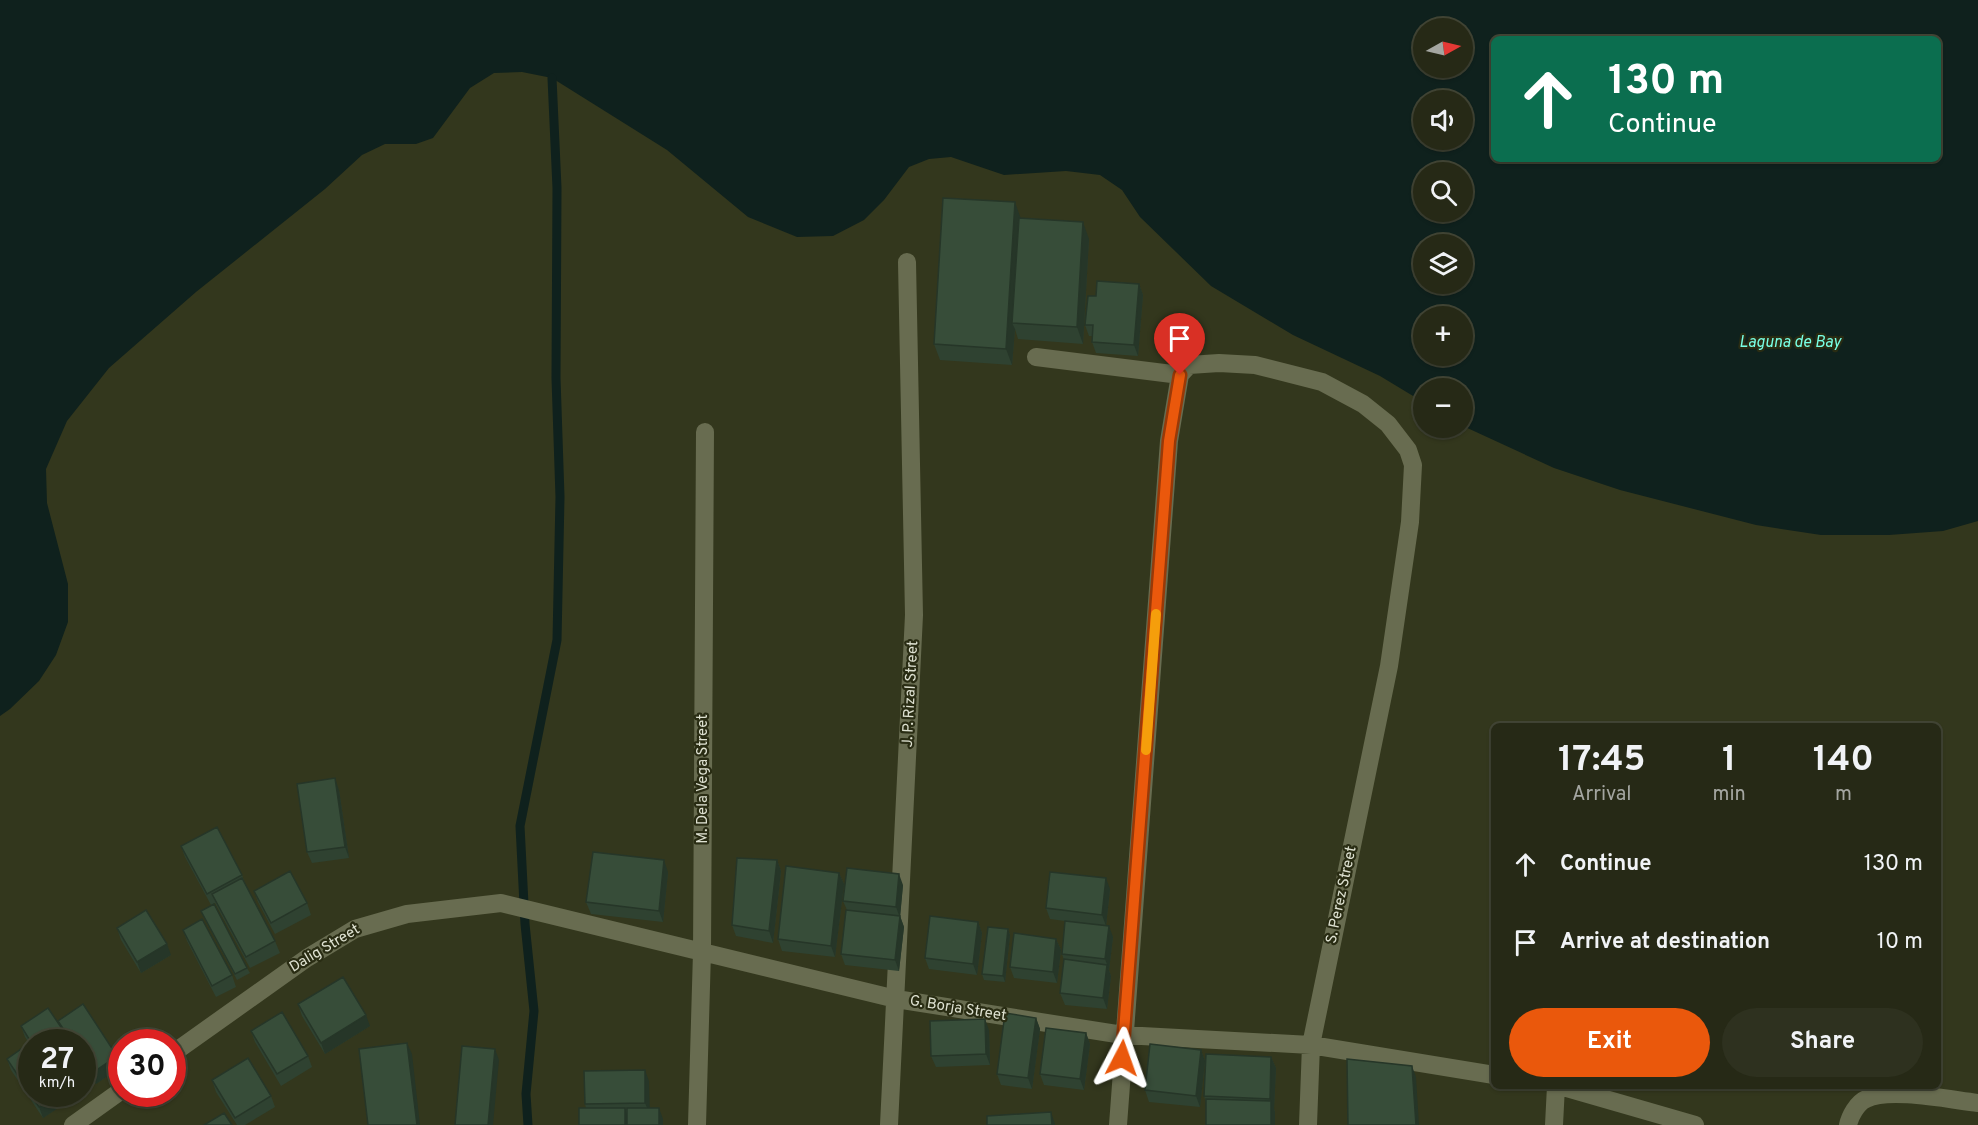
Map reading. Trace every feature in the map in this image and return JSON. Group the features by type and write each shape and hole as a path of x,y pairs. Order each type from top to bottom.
{"street":[{"name":"J. P. Rizal Street","path":"889,1125 914,615 907,262"},
{"path":"1036,357 1180,375 1169,441 1118,1125"},
{"name":"S. Perez Street","path":"1180,375 1190,365 1219,363 1255,365 1322,382 1363,404 1389,424 1408,450 1413,465 1410,522 1389,666 1311,1045 1308,1125"},
{"name":"M. Dela Vega Street","path":"697,1125 702,952 705,432"},
{"name":"Dalig Street","path":"186,1044 307,958 355,929 407,914 501,903 537,911"},
{"name":"G. Borja Street","path":"537,911 896,999 1124,1035 1311,1045 1491,1075"},
{"path":"1554,1125 1558,1089"},
{"path":"1569,1089 1695,1125"},
{"path":"1848,1123 1855,1109 1865,1099 1881,1094 1978,1103"},
{"path":"73,1125 108,1100"}],"water":[{"name":"Laguna de Bay","path":"0,0 1978,0 1978,521 1943,531 1889,535 1821,535 1756,525 1620,490 1554,468 1473,431 1473,378 1413,378 1413,396 1380,376 1293,335 1211,286 1140,217 1122,190 1100,175 1066,171 1004,175 951,157 929,159 909,167 884,200 864,220 833,236 797,237 748,217 667,150 552,78 522,72 494,73 470,88 433,138 416,144 385,144 362,155 325,189 196,292 109,368 67,421 46,469 47,503 68,584 68,622 56,655 39,681 0,716"}],"building":[{"path":"943,198 1015,202 1006,349 934,344"},
{"path":"1019,218 1083,222 1077,327 1012,323"},
{"path":"1097,281 1139,284 1134,345 1092,342 1093,325 1085,325 1088,296 1096,296"},
{"path":"335,778 345,847 307,852 297,784"},
{"path":"217,827 242,875 207,894 181,846"},
{"path":"593,852 664,860 659,911 586,902"},
{"path":"737,858 777,860 769,931 732,925"},
{"path":"786,866 839,873 831,946 778,939"},
{"path":"847,868 899,874 896,907 843,901"},
{"path":"290,871 307,903 271,923 254,891"},
{"path":"1050,872 1106,878 1102,915 1046,908"},
{"path":"242,878 275,941 246,957 212,894"},
{"path":"214,904 247,968 235,974 201,911"},
{"path":"146,910 167,944 137,962 117,928"},
{"path":"846,910 900,916 895,960 841,954"},
{"path":"930,916 978,922 973,964 925,958"},
{"path":"202,919 232,975 212,986 183,930"},
{"path":"1065,921 1109,926 1105,959 1062,954"},
{"path":"988,927 1008,929 1003,976 982,974"},
{"path":"1014,933 1056,939 1053,972 1010,967"},
{"path":"1064,959 1107,965 1103,998 1060,993"},
{"path":"343,977 366,1015 321,1043 298,1004"},
{"path":"83,1004 108,1042 108,1062 96,1070 96,1029 63,1029 58,1021"},
{"path":"48,1008 62,1029 23,1029 21,1026"},
{"path":"282,1012 308,1056 277,1074 251,1031"},
{"path":"1005,1013 1036,1018 1028,1078 997,1074"},
{"path":"985,1019 986,1054 931,1056 930,1021"},
{"path":"1046,1028 1086,1033 1080,1079 1040,1074"},
{"path":"407,1043 417,1125 368,1125 359,1049"},
{"path":"1150,1044 1201,1050 1196,1096 1145,1090"},
{"path":"462,1046 495,1049 488,1125 455,1125"},
{"path":"18,1051 18,1076 7,1059"},
{"path":"1206,1054 1271,1057 1270,1099 1204,1096"},
{"path":"248,1058 271,1096 235,1118 212,1080"},
{"path":"1347,1059 1412,1066 1416,1125 1348,1125"},
{"path":"645,1070 645,1103 585,1104 584,1071"},
{"path":"1206,1099 1271,1101 1271,1125 1206,1125"},
{"path":"579,1108 625,1108 625,1125 579,1125"},
{"path":"627,1108 659,1108 659,1125 627,1125"},
{"path":"1051,1112 1052,1125 987,1125 987,1116"},
{"path":"224,1113 232,1125 204,1125"}],"waterway":[{"path":"528,1125 526,1094 534,1011 525,924 520,826 557,640 560,497 556,378 557,188 552,78"}],"slow traffic":[{"path":"1146,750 1156,614"}],"route":[{"path":"1122,1058 1169,441 1180,375"}]}
